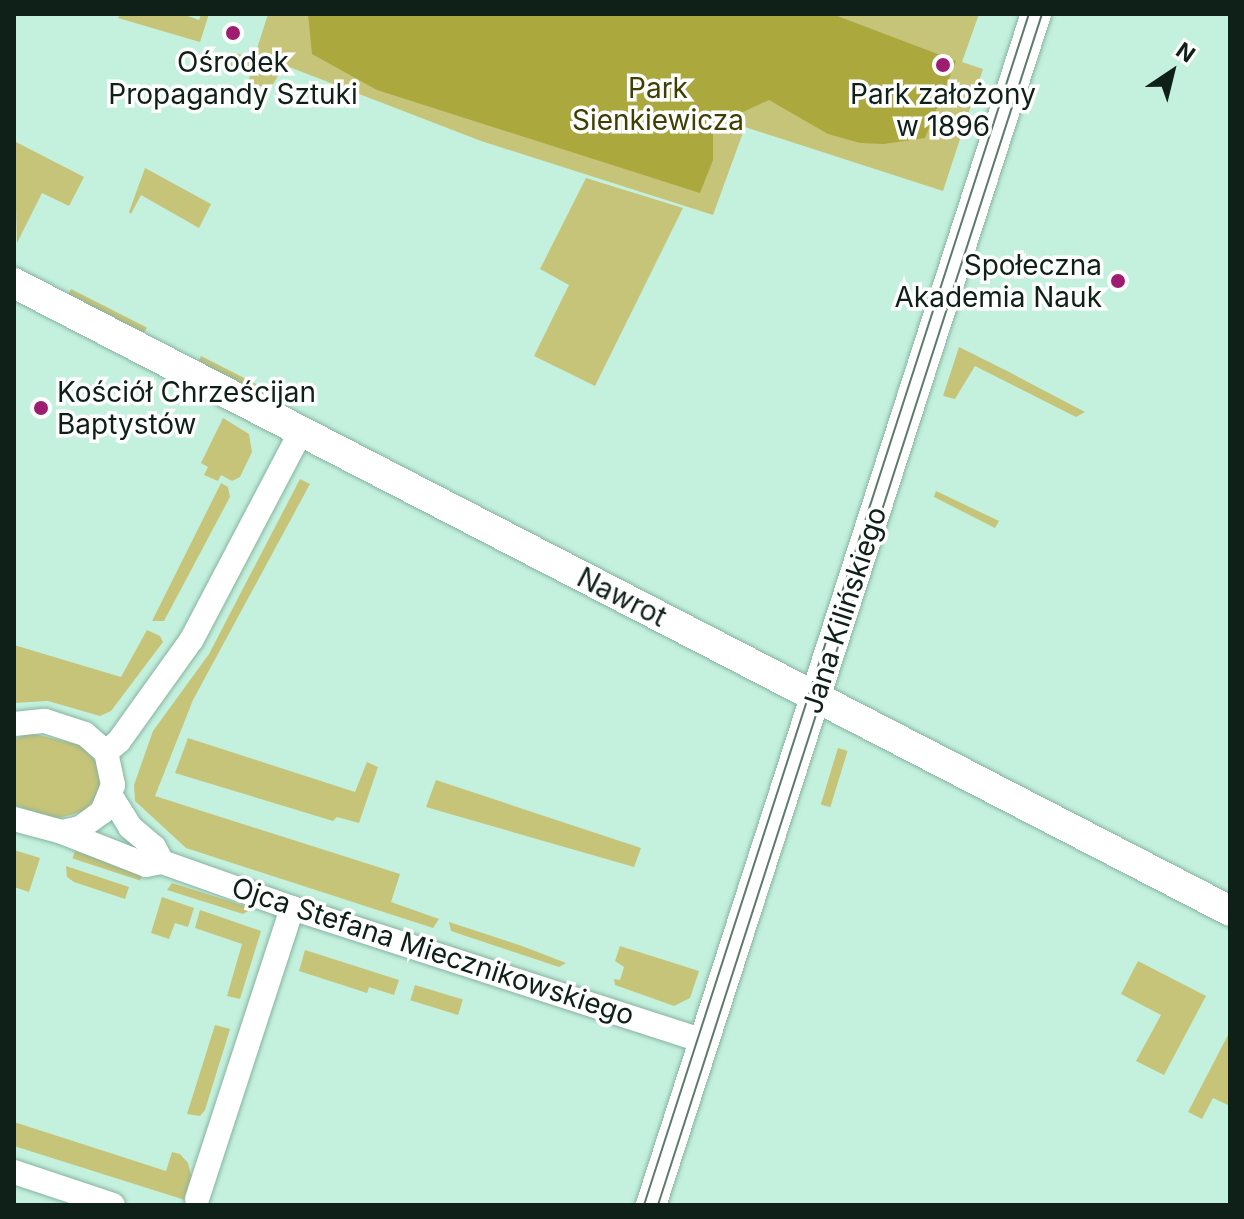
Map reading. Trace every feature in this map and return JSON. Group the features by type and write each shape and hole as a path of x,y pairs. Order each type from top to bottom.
{"street":[{"name":"Jana Kilińskiego","path":"651,1205 1036,14"},
{"name":"Nawrot","path":"14,283 1230,911"},
{"path":"106,752 124,734 192,639 301,431"},
{"path":"14,724 45,721 85,734 106,752 112,770 111,796 93,821 62,832"},
{"name":"Ojca Stefana Miecznikowskiego","path":"111,796 130,827 154,847 162,862"},
{"name":"Ojca Stefana Miecznikowskiego","path":"14,819 62,832 146,865 162,862 292,908 703,1041"},
{"path":"197,1199 292,908"},
{"path":"14,1172 113,1205"}],"green space":[{"path":"120,14 182,14 199,20 201,14 209,14 200,42 118,18"},
{"name":"Park Sienkiewicza","path":"268,14 979,14 962,62 983,69 943,191 745,127 713,215 481,141 284,65 271,88 248,84 251,70 228,65 231,52 254,58"},
{"name":"Park Sienkiewicza","path":"308,14 832,14 956,61 925,138 884,144 860,143 828,134 769,100 730,118 713,132 713,160 700,193 377,90 312,54"},
{"path":"14,141 84,177 69,206 42,193 17,243"},
{"path":"145,168 211,204 199,228 141,195 131,214 129,212"},
{"path":"586,178 683,208 595,386 534,356 569,285 540,269"},
{"path":"71,289 147,328 144,334 68,295"},
{"path":"959,347 1085,412 1076,417 975,366 955,399 943,396"},
{"path":"201,356 267,390 263,397 197,363"},
{"path":"223,418 249,434 252,452 240,477 232,481 221,475 218,481 204,475 208,467 201,463"},
{"path":"300,479 310,484 193,700 155,796 400,874 391,902 439,919 433,928 186,848 135,801 134,785 153,731 209,654"},
{"path":"221,483 228,487 230,497 164,621 152,621"},
{"path":"936,491 999,521 995,528 934,497"},
{"path":"147,630 160,636 163,642 111,711 100,716 48,701 14,703 14,645 121,677"},
{"path":"31,733 80,745 96,761 101,783 98,794 85,811 55,819 14,805 14,739"},
{"path":"188,738 355,792 367,762 378,767 359,823 337,817 333,821 175,773"},
{"path":"838,748 848,751 830,807 821,804"},
{"path":"436,780 641,848 634,867 426,807"},
{"path":"14,850 40,858 29,892 14,887"},
{"path":"75,851 143,873 140,881 73,859"},
{"path":"66,866 129,887 125,899 74,882 67,877"},
{"path":"172,883 251,908 243,914 167,890"},
{"path":"162,897 194,908 188,927 175,923 169,939 151,933"},
{"path":"200,910 261,931 240,999 227,996 242,944 195,928"},
{"path":"449,922 566,963 559,967 451,931"},
{"path":"620,946 699,971 690,998 674,1006 615,985 614,979 620,980 624,967 615,961"},
{"path":"305,950 399,980 394,995 369,987 367,993 299,971"},
{"path":"1138,961 1206,996 1164,1075 1136,1061 1161,1015 1121,994"},
{"path":"415,985 463,1000 458,1015 410,1000"},
{"path":"215,1025 230,1029 205,1110 200,1116 187,1114"},
{"path":"1230,1031 1230,1106 1213,1098 1202,1119 1188,1112"},
{"path":"14,1122 166,1171 172,1152 180,1154 188,1163 192,1179 185,1200 14,1146"}],"tram line":[{"path":"644,1205 1029,14"},
{"path":"658,1205 1042,14"}],"place":[{"name":"Ośrodek Propagandy Sztuki","path":"233,33"},
{"name":"Park założony w 1896","path":"943,65"},
{"name":"Społeczna Akademia Nauk","path":"1118,281"},
{"name":"Kościół Chrześcijan Baptystów","path":"41,408"}]}
